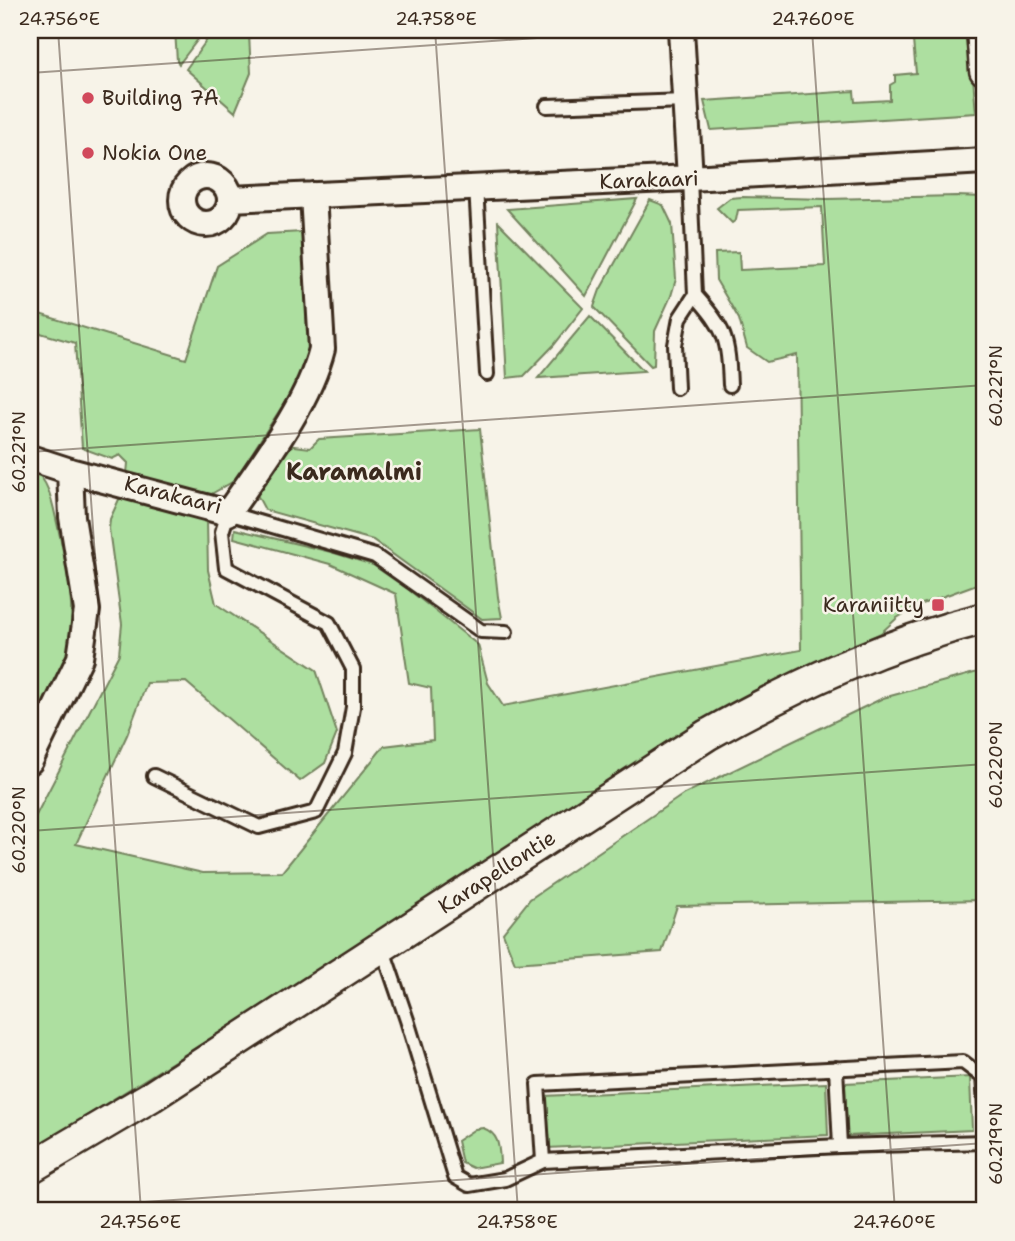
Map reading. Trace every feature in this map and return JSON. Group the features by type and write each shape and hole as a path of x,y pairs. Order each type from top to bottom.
{"street":[{"path":"681,30 690,178"},
{"path":"982,30 985,69"},
{"name":"Karakaari","path":"230,199 690,178 985,161"},
{"name":"Karakaari","path":"30,458 228,513 272,448 316,372 322,349 313,195"},
{"path":"30,761 80,658 87,610 72,517 70,471"},
{"name":"Karapellontie","path":"30,1168 152,1096 707,735 772,698 839,666 985,618"}],"lane":[{"path":"547,106 685,101"},
{"path":"677,388 675,345 680,318 695,295 690,178"},
{"path":"476,187 487,374"},
{"path":"695,295 719,322 728,350 730,385"},
{"path":"154,776 258,827 316,812 345,752 353,706 353,669 329,623 226,568 222,531 228,513 375,556 481,631 506,632"},
{"path":"382,947 456,1177 469,1185 505,1179 543,1161 980,1142 985,1133"},
{"path":"543,1161 538,1084 963,1062 983,1077 985,1106"},
{"path":"836,1068 840,1146"}],"green space":[{"path":"175,30 205,30 179,64 177,61"},
{"path":"214,30 248,30 251,73 235,112 186,69"},
{"path":"912,30 969,30 976,113 711,130 704,101 854,91 855,102 890,100 890,85 895,82 895,75 916,73"},
{"path":"742,197 827,199 985,197 985,581 917,606 897,618 881,633 768,686 30,1151 30,827 119,654 122,624 109,529 110,519 121,495 207,520 208,570 216,604 316,670 337,733 325,763 300,781 186,682 147,683 127,735 76,844 203,873 282,872 384,746 433,740 431,688 409,683 396,594 330,564 234,538 235,529 373,565 478,645 488,683 503,706 801,650 797,355 767,362 747,348 739,319 716,280 715,253 739,252 740,270 825,266 822,207 738,210 736,220 732,223 717,208 730,198"},
{"path":"637,199 586,296 507,209"},
{"path":"650,200 663,205 672,224 676,279 655,331 654,365 651,366 594,307 600,290"},
{"path":"498,222 583,308 554,345 524,376 507,378"},
{"path":"302,232 310,352 303,374 234,481 206,497 127,474 128,463 120,455 112,459 82,448 75,343 30,330 30,311 186,359 217,266 267,234"},
{"path":"590,316 644,371 538,378"},
{"path":"480,429 502,618 482,619 373,540 265,510 256,493 287,445 310,448 319,439"},
{"path":"33,470 47,486 52,501 68,577 71,630 61,676 30,740 30,477"},
{"path":"985,670 985,900 677,906 662,952 515,963 503,933 530,899 684,794 883,698"},
{"path":"970,1077 972,1130 847,1136 845,1083"},
{"path":"826,1083 828,1135 547,1148 544,1096"},
{"path":"483,1128 496,1138 500,1163 473,1168 462,1163 457,1141 475,1129"}],"place":[{"name":"Building 7A","path":"88,98"},
{"name":"Nokia One","path":"88,153"},
{"name":"Karaniitty","path":"938,605"}],"district":[{"name":"Karamalmi","path":"354,472"}]}
